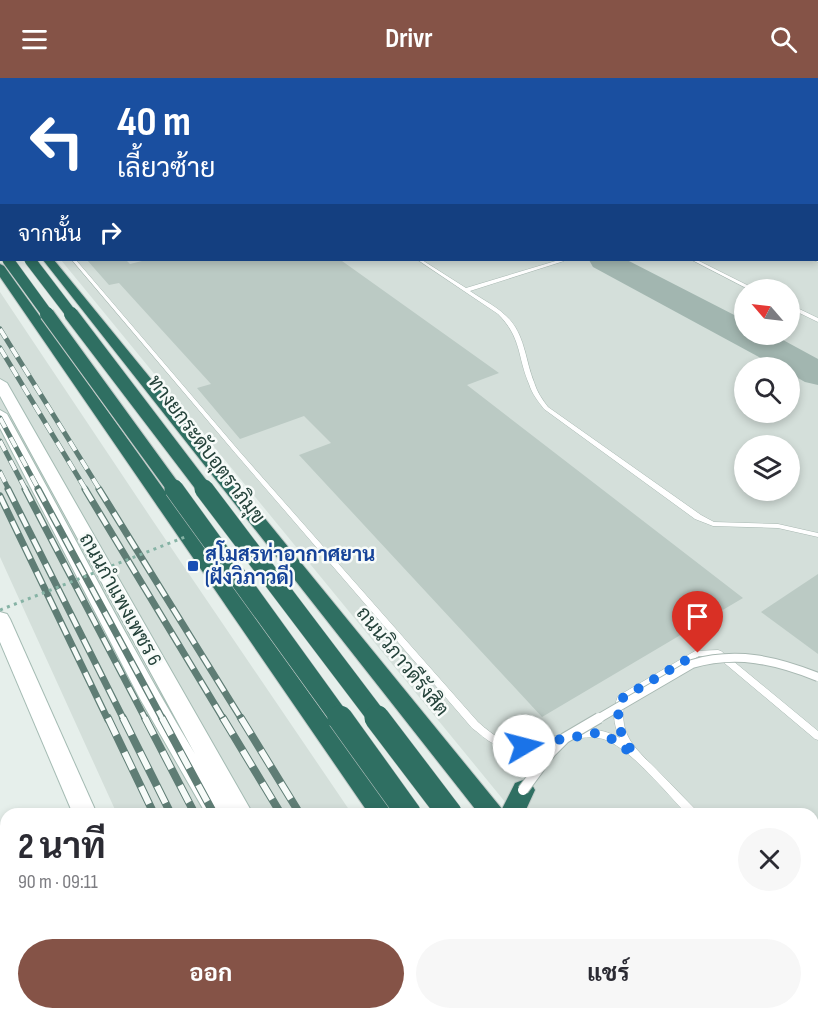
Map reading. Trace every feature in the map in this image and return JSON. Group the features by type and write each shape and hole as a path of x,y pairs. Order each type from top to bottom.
{"highway":[{"path":"9,261 405,808"},
{"name":"ทางยกระดับอุตราภิมุข","path":"31,261 445,808"},
{"name":"ถนนวิภาวดีรังสิต","path":"49,261 488,808"},
{"path":"0,268 378,808"},
{"path":"515,808 523,790"}],"main road":[{"name":"ถนนกำแพงเพชร 6","path":"0,383 239,808"},
{"name":"ถนนกำแพงเพชร 6","path":"0,414 68,539 146,691 215,808"},
{"path":"0,619 82,808"}],"lane":[{"path":"75,261 238,453 475,725 502,743 524,746 596,733 609,737 634,755 687,808"},
{"path":"422,261 511,323 518,335 531,388 546,408 698,517 713,525 778,526 818,535"},
{"path":"466,290 559,261"},
{"path":"695,261 734,280"},
{"path":"800,311 818,320"},
{"path":"634,755 618,728 616,717 621,699 698,653 718,653 818,736"},
{"path":"523,790 551,752 565,738 692,664 708,658 752,658 818,677"}],"path":[{"path":"235,516 257,508"},
{"path":"0,610 192,534"}],"shaded area":[{"path":"62,261 818,261 818,808 510,808"},
{"path":"0,292 348,808 114,808 0,557"}],"building":[{"path":"88,261 127,261 130,264 142,261 342,261 499,373 467,385 743,598 542,717 299,455 331,443 304,416 240,439 197,388 211,384 119,283 109,285"},
{"path":"818,574 818,654 761,612"}],"taxiway":[{"path":"606,261 734,329"},
{"path":"765,345 818,374"}],"railway":[{"path":"0,329 100,490"},
{"path":"0,348 86,490"},
{"path":"0,418 39,490"},
{"path":"0,441 26,490"},
{"path":"0,472 9,490"},
{"path":"8,489 124,720"},
{"path":"25,489 146,720"},
{"path":"38,489 163,720"},
{"path":"85,489 224,720"},
{"path":"99,489 242,720"},
{"path":"0,496 108,720"},
{"path":"108,718 151,808"},
{"path":"145,718 192,808"},
{"path":"162,718 211,808"},
{"path":"223,718 277,808"},
{"path":"241,718 296,808"},
{"path":"124,720 168,808"}],"place":[{"name":"สโมสรท่าอากาศยาน (ฝั่งวิภาวดี)","path":"193,566"}],"route":[{"path":"524,746 596,733 609,737 634,755 618,728 616,717 621,699 698,653"}]}
